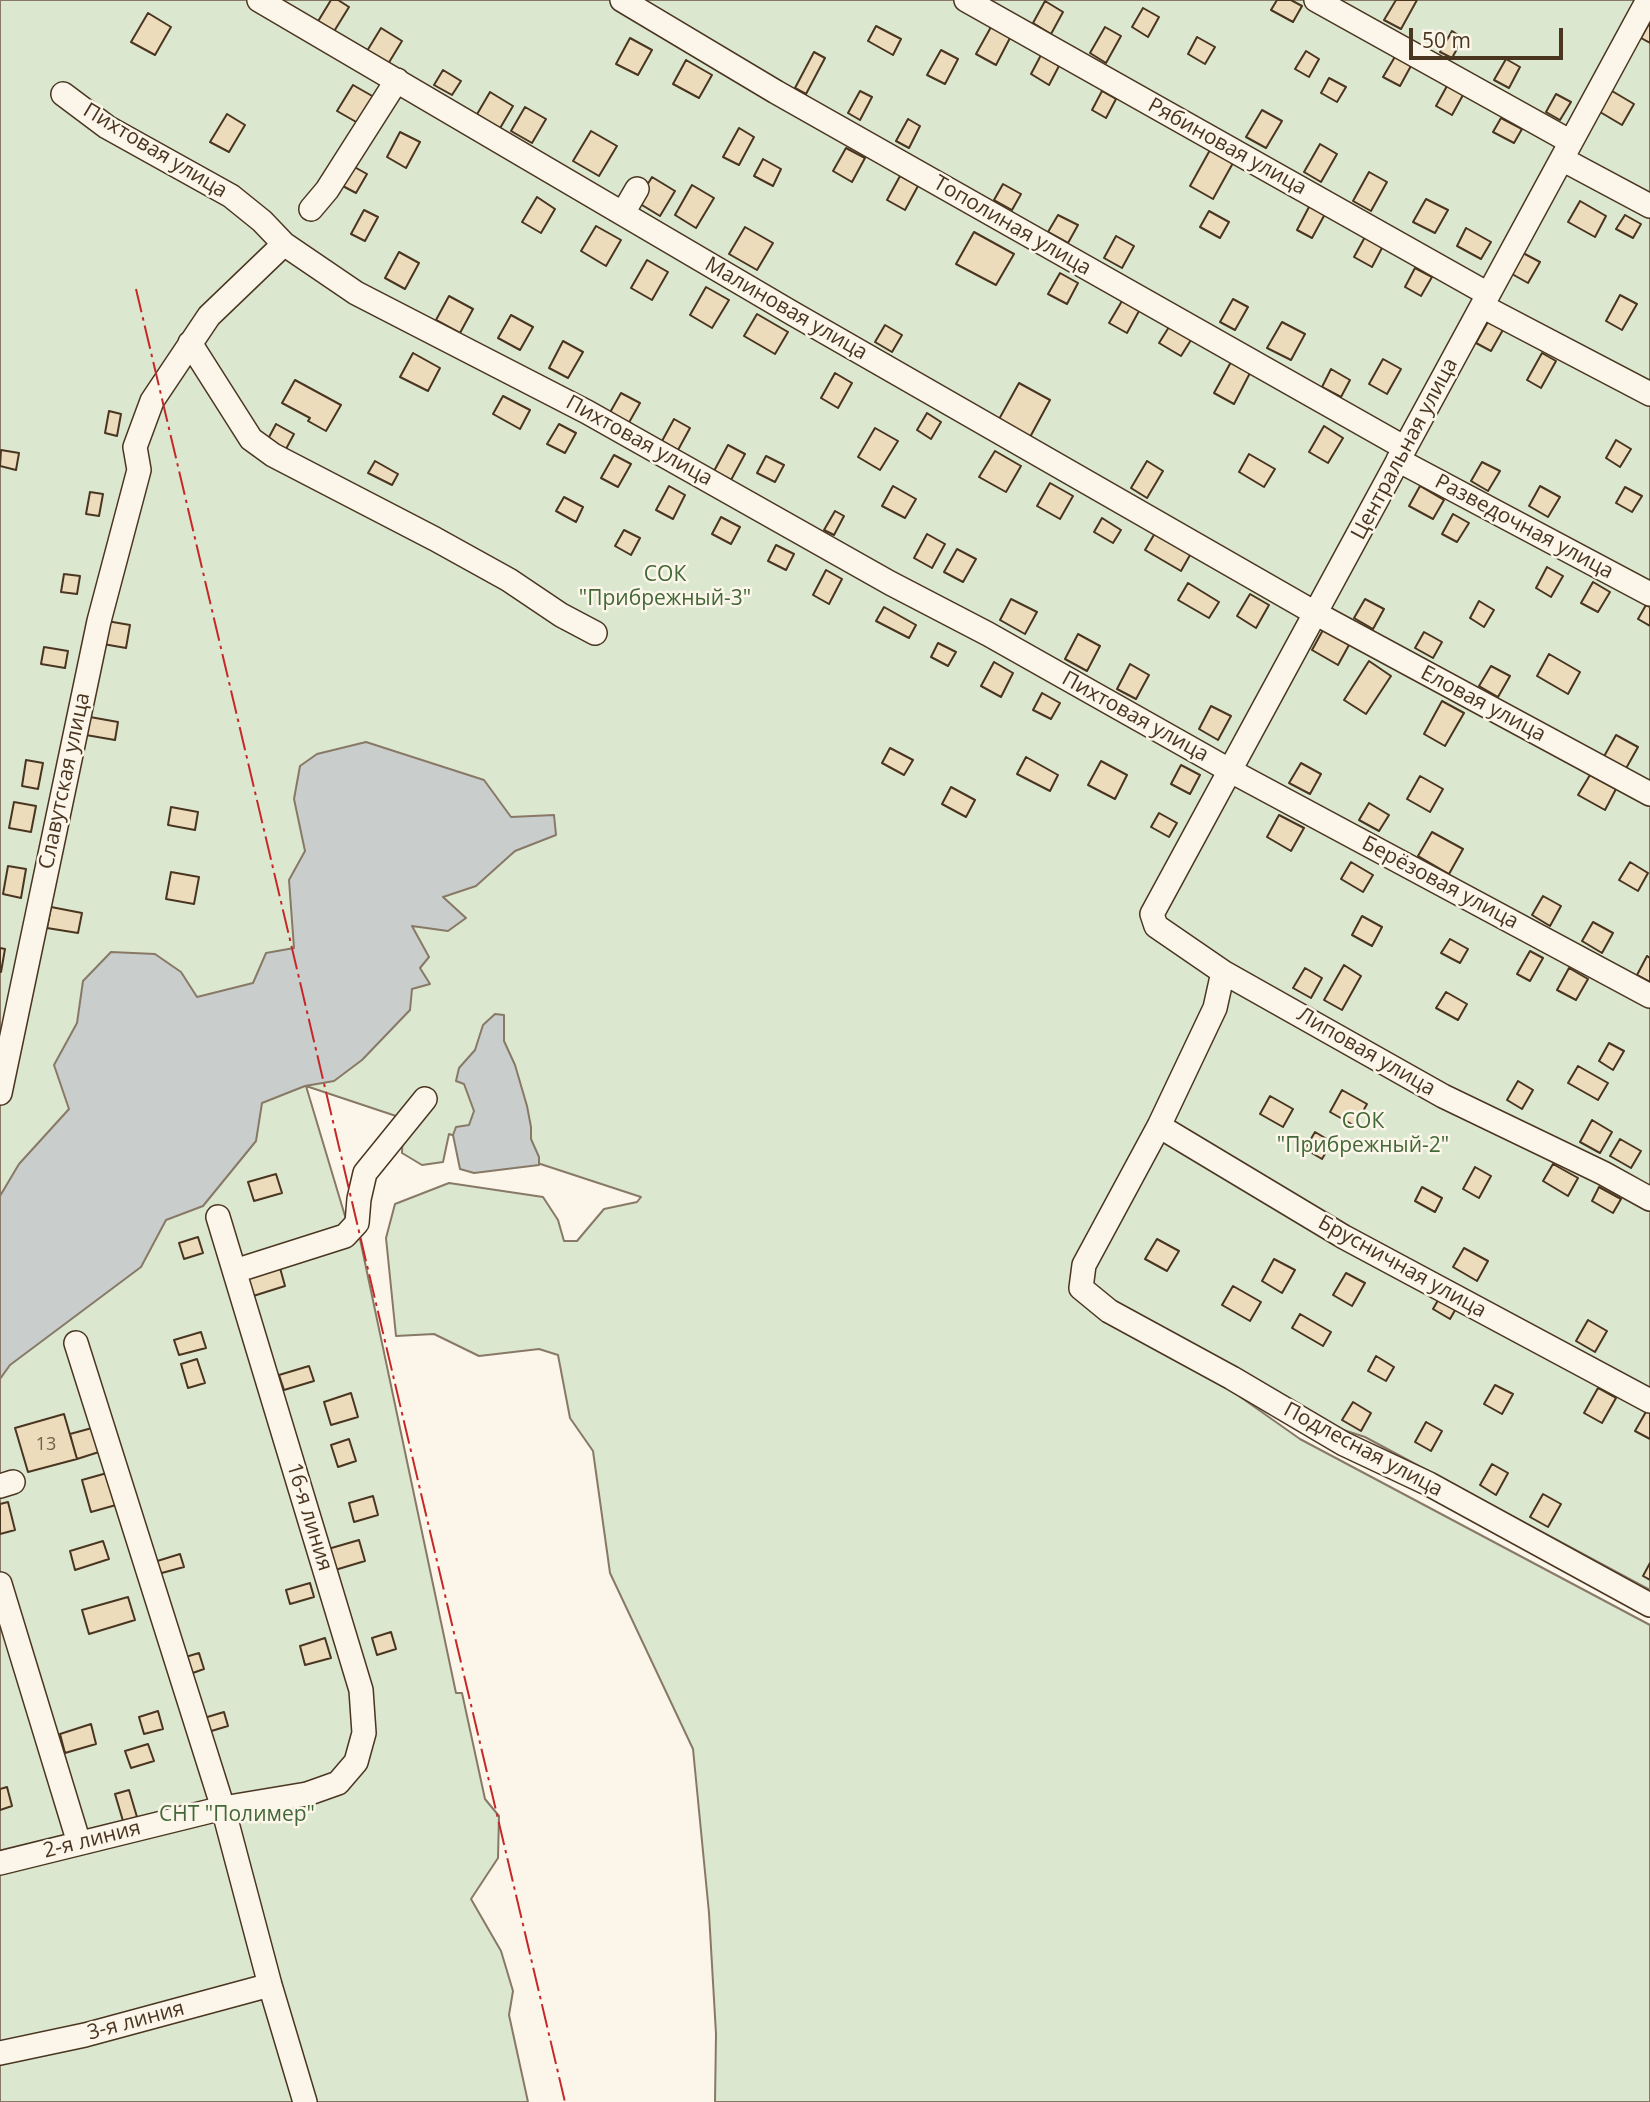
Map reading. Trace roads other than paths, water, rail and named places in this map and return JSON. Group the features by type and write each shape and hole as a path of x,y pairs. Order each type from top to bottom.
{"street":[{"name":"Малиновая улица","path":"258,0 792,313 1315,613"},
{"name":"Тополиная улица","path":"622,0 1402,454"},
{"name":"Рябиновая улица","path":"967,0 1650,394"},
{"path":"1316,0 1566,151 1650,206"},
{"name":"Центральная улица","path":"1160,896 1647,7"},
{"path":"311,209 327,190 397,80"},
{"name":"Пихтовая улица","path":"63,94 107,127 231,196 262,221 284,244 356,292 587,412 1229,770"},
{"path":"623,213 638,189"},
{"name":"Славутская улица","path":"0,1093 99,621 139,470 135,447 152,401 209,316 284,244"},
{"path":"190,342 251,439 273,455 460,553 595,633"},
{"name":"Разведочная улица","path":"1402,454 1650,594"},
{"name":"Еловая улица","path":"1315,613 1650,794"},
{"name":"Берёзовая улица","path":"1229,770 1650,996"},
{"name":"Липовая улица","path":"1160,896 1152,914 1156,926 1223,972 1443,1096 1603,1173 1650,1199"},
{"path":"1159,1126 1215,1008 1223,972"},
{"path":"235,1271 345,1236 357,1223 365,1173 425,1099"},
{"name":"Подлесная улица","path":"1159,1126 1084,1265 1081,1288 1109,1311 1233,1378 1344,1444 1429,1484 1650,1605"},
{"name":"Брусничная улица","path":"1159,1126 1344,1237 1650,1401"},
{"name":"16-я линия","path":"218,1217 360,1690 363,1733 356,1762 338,1783 307,1794"},
{"path":"76,1343 223,1808 270,1985 305,2102"},
{"path":"0,1584 79,1843"},
{"name":"2-я линия","path":"0,1863 223,1808 307,1794"},
{"name":"3-я линия","path":"0,2053 85,2035 270,1985"}],"park label":[{"name":"СОК \"Прибрежный-3\"","path":"665,587"},
{"name":"СОК \"Прибрежный-2\"","path":"1363,1134"},
{"name":"СНТ \"Полимер\"","path":"237,1815"}]}
